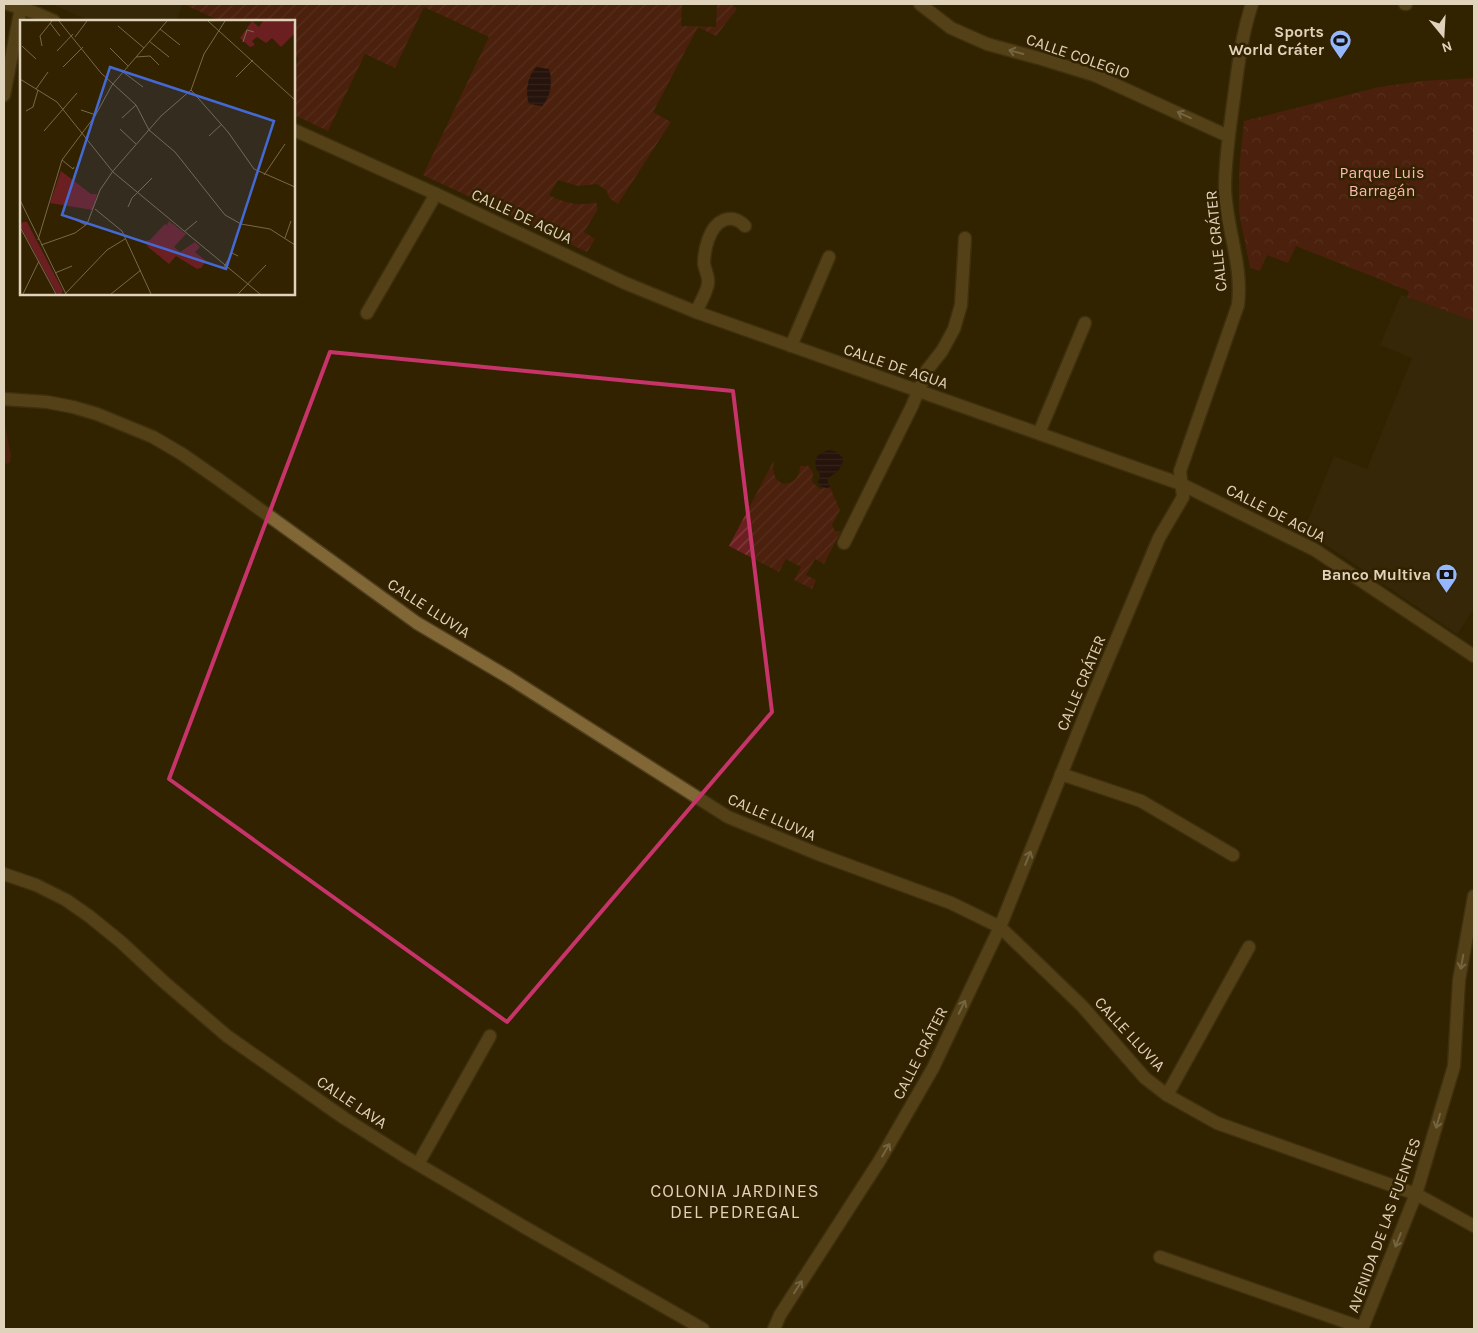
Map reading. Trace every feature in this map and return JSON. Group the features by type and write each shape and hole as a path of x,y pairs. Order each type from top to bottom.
{"street":[{"path":"8,4 51,20"},
{"name":"CALLE COLEGIO","path":"920,4 951,28 978,40 1094,75 1228,136"},
{"name":"CALLE CRÁTER","path":"774,1329 780,1315 880,1160 933,1068 1000,927 1159,538 1183,497 1180,471 1238,305 1240,287 1225,188 1228,136 1239,59 1246,22 1252,4"},
{"path":"4,95 21,8"},
{"name":"CALLE DE AGUA","path":"295,130 625,283 696,312 1181,484 1315,550 1474,656"},
{"path":"366,313 436,194"},
{"path":"696,312 708,283 704,264 705,255 710,236 715,227 723,220 737,220 745,226"},
{"path":"844,543 927,370 949,340 961,305 966,238"},
{"path":"791,346 829,257"},
{"path":"1039,434 1085,323"},
{"name":"CALLE LLUVIA","path":"4,399 47,402 73,407 97,414 153,437 211,474 418,623 508,677 728,817 818,854 951,903 1000,927 1082,1006 1145,1078 1167,1095 1217,1123 1416,1194 1474,1226"},
{"path":"1061,774 1141,801 1233,855"},
{"name":"CALLE LAVA","path":"4,874 36,885 74,906 121,942 227,1036 344,1118 418,1164 703,1329"},
{"name":"AVENIDA DE LAS FUENTES","path":"1363,1329 1416,1194 1454,1066 1459,980 1474,904"},
{"path":"1167,1095 1249,947"},
{"path":"418,1164 490,1036"},
{"path":"1160,1257 1363,1329"}],"highlighted area":[{"path":"330,352 733,391 772,712 507,1022 169,779"}],"shaded area":[{"path":"51,4 183,4 176,20 88,20"},
{"path":"536,67 549,69 550,74 551,84 549,93 542,106 529,104 528,99 529,80"},
{"path":"1401,295 1474,321 1474,608 1457,634 1304,530 1334,456 1367,469 1412,358 1380,345"},
{"path":"829,450 837,452 844,459 839,470 827,479 830,487 827,488 820,486 818,483 820,474 815,464 819,454"}],"green space":[{"path":"183,4 682,4 681,26 716,27 717,4 731,4 737,9 716,36 698,27 653,112 671,122 618,204 609,198 607,191 597,184 578,186 558,180 549,195 572,203 596,202 598,209 584,232 595,239 587,252 423,175 489,37 424,7 395,68 365,54 328,131 295,115 295,68 299,58 295,56 295,20 218,20"},
{"name":"Parque Luis Barragán","path":"1474,78 1474,321 1407,297 1409,291 1296,246 1288,263 1267,255 1260,271 1250,268 1239,212 1239,171 1244,121 1379,87 1421,81"},
{"path":"4,421 11,455 10,463 4,464"},
{"path":"774,460 773,470 776,477 785,484 795,480 799,474 800,466 808,466 813,472 812,482 820,489 830,487 840,510 832,525 835,531 841,531 824,564 815,559 806,575 816,580 812,589 794,580 801,567 786,559 779,572 729,546"}],"place":[{"name":"Sports World Cráter","path":"1340,59"},
{"name":"Banco Multiva","path":"1447,593"}],"district":[{"name":"COLONIA JARDINES DEL PEDREGAL","path":"735,1201"}]}
